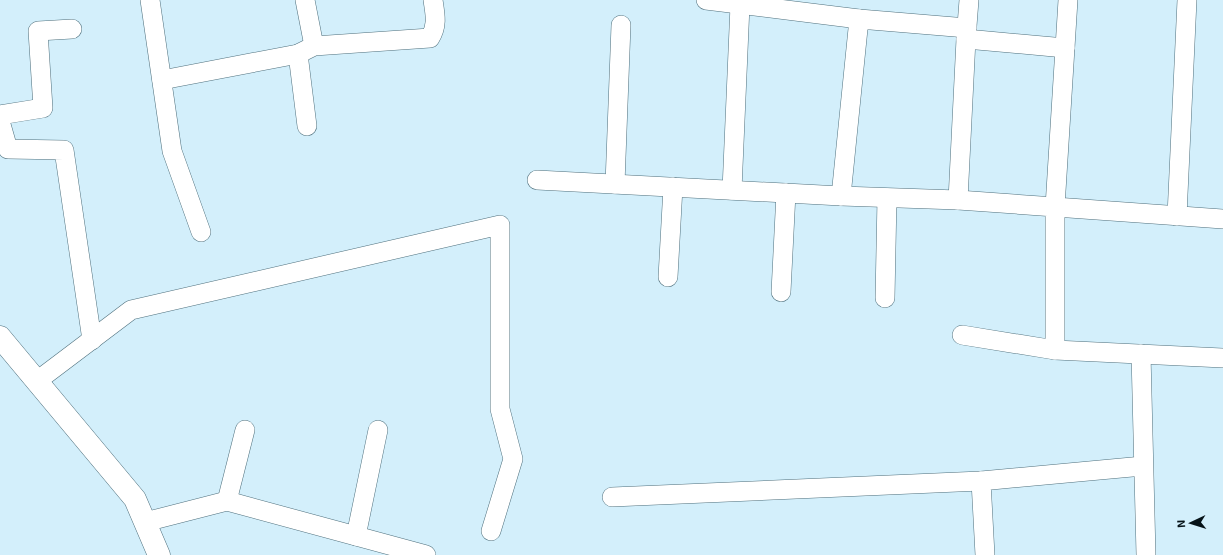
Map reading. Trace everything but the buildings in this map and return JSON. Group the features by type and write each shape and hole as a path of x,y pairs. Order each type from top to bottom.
{"street":[{"path":"150,0 172,151 201,232"},
{"path":"305,0 307,126"},
{"path":"162,80 306,50 430,38 435,30 436,18 434,0"},
{"path":"706,0 740,4 828,8 859,18 1066,48"},
{"path":"958,200 969,0"},
{"path":"1055,350 1055,207 1068,0"},
{"path":"1177,216 1187,0"},
{"path":"732,190 740,4"},
{"path":"841,196 859,18"},
{"path":"615,184 621,25"},
{"path":"0,115 43,108 38,31 72,29"},
{"path":"0,121 8,148 64,150 92,340"},
{"path":"536,180 841,196 958,200 1223,219"},
{"path":"668,277 673,187"},
{"path":"781,292 786,193"},
{"path":"885,298 887,198"},
{"path":"37,381 131,310 500,225 500,409 513,459 491,531"},
{"path":"962,335 1055,350 1223,358"},
{"path":"0,337 135,499 159,555"},
{"path":"1141,354 1146,555"},
{"path":"227,501 245,430"},
{"path":"356,536 378,430"},
{"path":"612,497 981,481 1143,466"},
{"path":"981,481 985,555"},
{"path":"145,522 227,501 426,555"}]}
